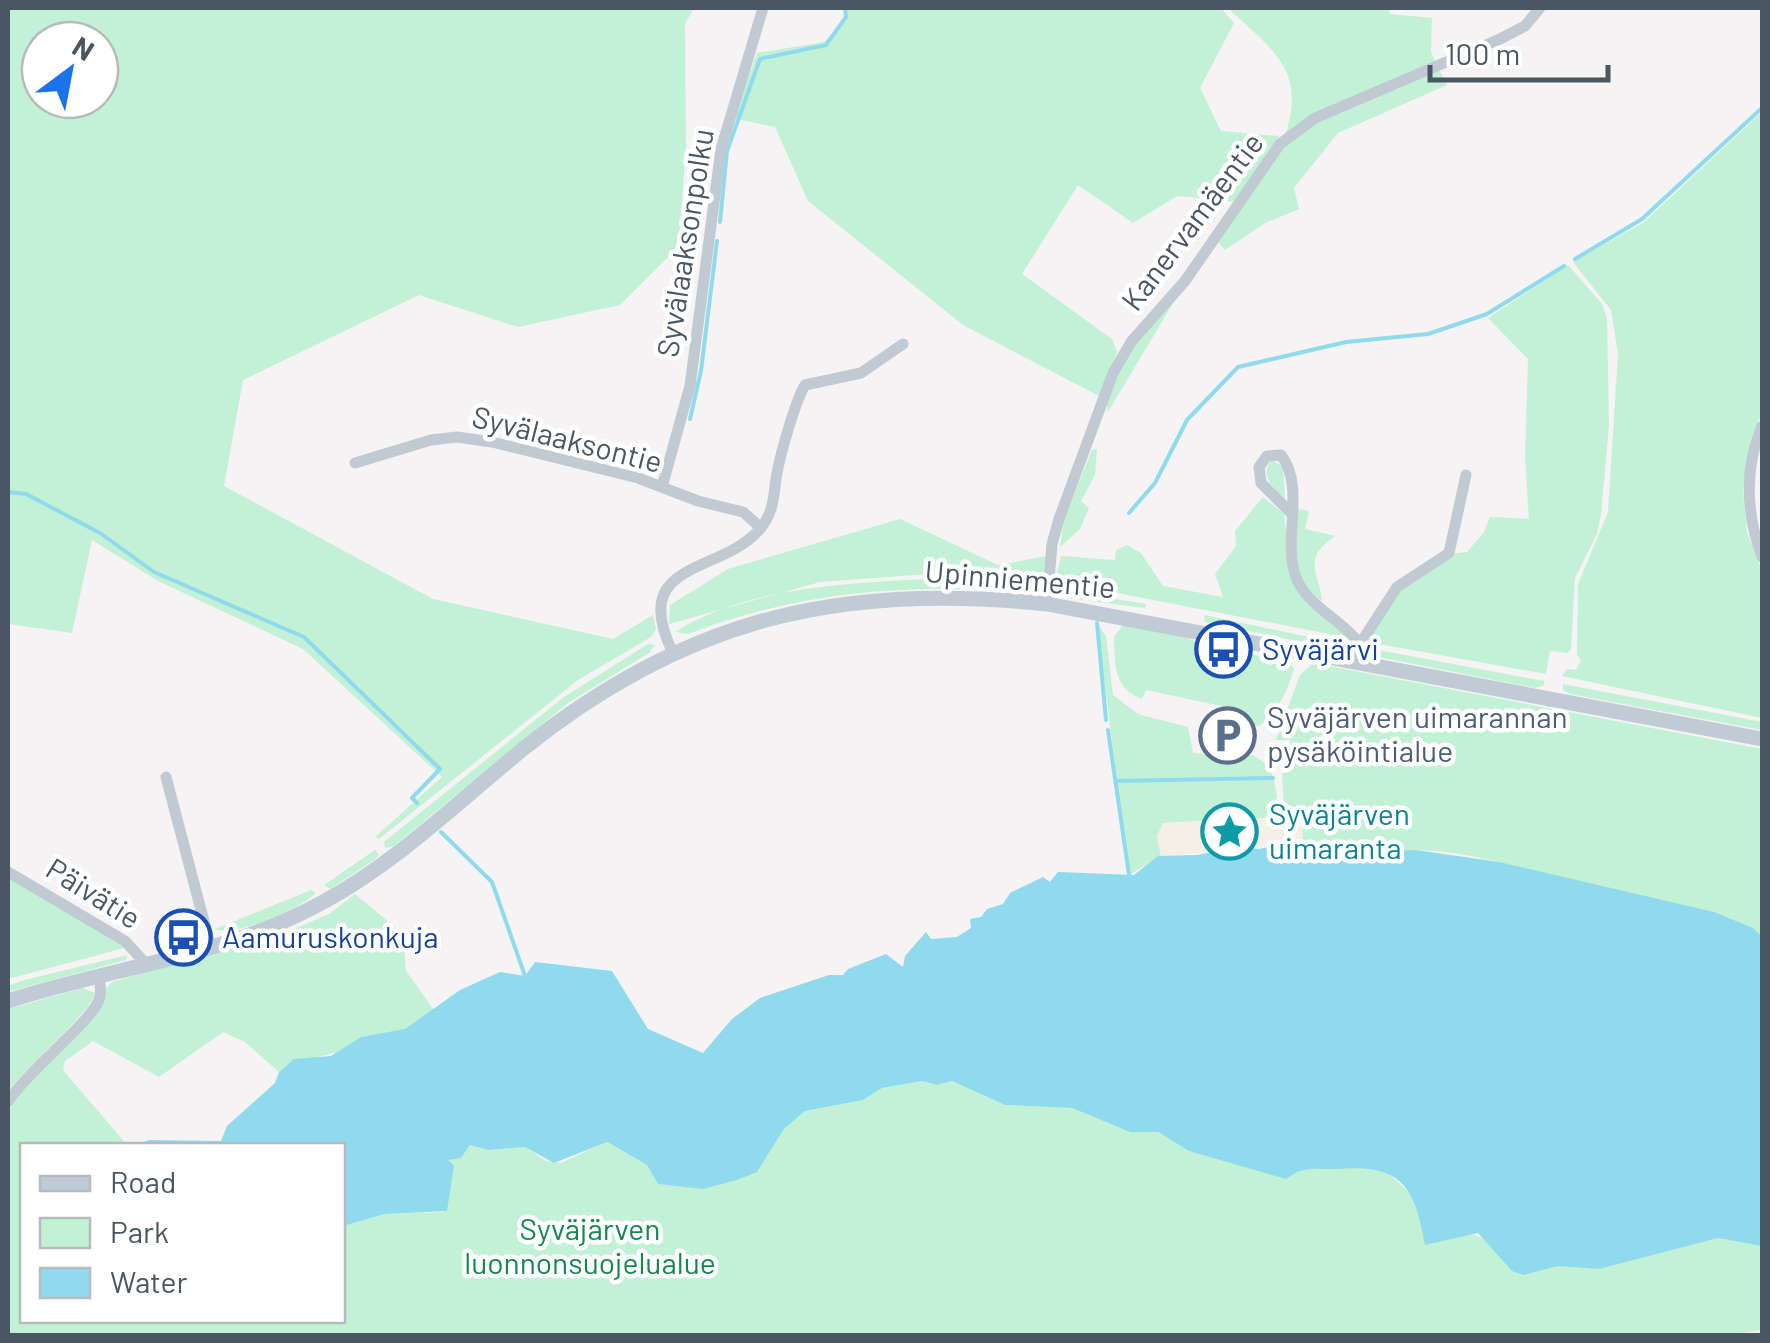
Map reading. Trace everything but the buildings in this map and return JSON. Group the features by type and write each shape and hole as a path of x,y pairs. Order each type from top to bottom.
{"main road":[{"name":"Upinniementie","path":"8,1001 210,948 290,918 356,883 590,698 672,652 742,624 819,605 957,596 1048,604 1762,740"}],"street":[{"name":"Syvälaaksonpolku","path":"662,487 690,386 720,149 763,8"},
{"name":"Kanervamäentie","path":"1048,604 1052,544 1113,373 1130,342 1185,281 1280,144 1315,118 1525,26 1540,8"},
{"path":"672,652 660,624 666,590 685,571 747,542 761,528 772,511 777,470 805,385 861,372 904,344"},
{"path":"1762,426 1749,492 1762,556"},
{"name":"Syvälaaksontie","path":"356,464 431,440 457,437 611,471 744,512 761,528"},
{"path":"1290,512 1261,483 1259,467 1267,456 1281,455 1290,470 1296,580 1360,644"},
{"path":"1356,662 1360,644 1403,580 1449,552 1466,475"},
{"path":"166,777 210,948"},
{"name":"Päivätie","path":"8,872 125,941 147,965"},
{"path":"8,1102 26,1076 95,1008 101,990 99,976"}],"green space":[{"path":"8,8 694,8 685,24 686,146 679,246 620,305 518,327 419,295 243,380 224,486 433,599 613,639 653,615 656,629 651,637 578,680 379,839 375,837 442,777 303,649 158,581 92,540 72,633 8,624"},
{"path":"843,8 1221,8 1234,23 1200,88 1221,131 1279,136 1239,202 1177,196 1133,223 1078,185 1022,274 1112,339 1117,352 1101,397 963,325 808,201 775,127 733,118 757,53 824,42 847,20"},
{"path":"1228,8 1388,8 1390,14 1432,18 1431,52 1435,61 1312,114 1285,136 1292,94 1282,63"},
{"path":"1438,67 1447,85 1338,133 1294,188 1299,209 1265,223 1225,250 1217,241 1281,149 1316,121"},
{"path":"1762,112 1762,412 1751,439 1743,492 1747,533 1762,571 1762,718 1562,676 1567,669 1576,670 1581,660 1577,655 1578,584 1608,512 1618,354 1611,310 1573,262 1644,222"},
{"path":"1568,265 1602,304 1607,319 1609,425 1597,534 1575,578 1571,649 1568,653 1550,651 1546,674 1373,643 1370,638 1398,589 1450,554 1467,552 1484,532 1490,517 1529,519 1525,458 1528,359 1488,318"},
{"path":"1182,288 1108,412 1107,397 1121,363"},
{"path":"1097,449 1095,475 1081,501 1089,508 1080,529 1060,547 1064,520 1092,450"},
{"path":"1272,460 1283,467 1285,499 1267,476"},
{"path":"1263,497 1284,514 1291,578 1350,638 1055,581 1061,556 1115,560 1116,550 1127,545 1141,553 1163,586 1223,597 1215,574 1236,546 1235,531"},
{"path":"1298,509 1309,511 1305,529 1335,536 1315,559 1322,601 1300,571"},
{"path":"900,519 998,565 1046,556 1042,582 942,573 820,582 669,624 670,605 728,569"},
{"path":"929,579 1042,588 1037,594 947,589 860,593 774,608 688,634 675,632 734,605 798,590"},
{"path":"1061,590 1146,604 1145,608 1067,598"},
{"path":"1204,615 1347,647 1341,650 1205,622"},
{"path":"1097,623 1106,636 1113,695 1138,714 1188,727 1193,753 1239,757 1249,754 1258,758 1272,776 1278,811 1264,818 1163,823 1157,836 1161,856 1129,875"},
{"path":"1123,625 1188,638 1211,651 1284,658 1294,668 1289,685 1272,715 1259,726 1249,725 1240,710 1146,690 1142,699 1126,688 1117,674 1114,637"},
{"path":"648,644 655,645 649,653 568,703 394,846 385,848 384,842 564,697"},
{"path":"1373,649 1544,681 1544,685 1535,688 1378,657"},
{"path":"1313,663 1762,749 1762,937 1746,926 1470,856 1419,850 1333,855 1303,843 1302,822 1285,822 1282,774 1288,767 1290,740 1276,740 1300,675"},
{"path":"1563,684 1762,722 1762,730 1570,694 1563,690"},
{"path":"375,850 379,855 374,860 330,889 324,885"},
{"path":"8,875 123,944 124,948 8,979"},
{"path":"311,890 316,893 267,920 237,929 215,929"},
{"name":"Syväjärven luonnonsuojelualue","path":"355,894 403,934 406,971 434,1010 405,1030 361,1037 343,1051 286,1065 279,1072 245,1042 223,1032 159,1077 93,1041 65,1061 63,1070 125,1143 20,1143 20,1323 345,1323 345,1225 385,1214 444,1212 454,1165 448,1160 461,1157 470,1145 488,1150 525,1147 546,1161 561,1163 606,1142 647,1165 658,1184 703,1188 757,1172 784,1129 805,1111 863,1100 882,1088 952,1081 1005,1105 1072,1108 1130,1132 1158,1132 1189,1151 1295,1171 1311,1166 1332,1169 1360,1165 1388,1173 1418,1201 1468,1233 1558,1265 1610,1263 1718,1238 1762,1245 1762,1330 1719,1336 8,1335 8,1112 33,1075 112,982 294,929 329,914"},
{"path":"127,955 126,960 8,992 8,986 21,981"},
{"path":"83,988 95,993 91,1001 8,1092 8,1009"}],"sand":[{"name":"Syväjärven uimaranta","path":"1284,811 1285,822 1302,822 1303,843 1161,856 1157,836 1163,823 1264,818"}],"water":[{"path":"1291,842 1328,857 1361,859 1382,851 1416,850 1499,862 1714,912 1753,928 1762,937 1762,1246 1718,1238 1599,1269 1558,1266 1523,1275 1512,1271 1478,1233 1425,1245 1410,1194 1391,1175 1377,1170 1311,1169 1286,1179 1189,1151 1158,1132 1130,1132 1072,1108 1005,1105 952,1081 882,1088 863,1100 805,1111 784,1129 757,1172 703,1189 658,1184 647,1165 607,1142 554,1163 525,1147 488,1150 470,1145 461,1158 448,1160 454,1165 447,1211 385,1214 345,1225 345,1143 141,1143 221,1141 227,1126 275,1083 279,1072 294,1059 331,1056 361,1037 405,1029 460,990 500,972 525,976 535,962 612,971 648,1029 703,1053 732,1019 760,998 829,975 843,975 848,969 886,954 903,967 905,956 926,932 931,939 957,937 971,928 970,919 981,917 987,909 1003,904 1010,893 1043,877 1050,882 1058,872 1134,875 1158,856 1198,855 1236,847 1259,849"}],"waterway":[{"path":"720,222 727,151 760,59 826,45 846,17 845,8"},
{"path":"1575,259 1642,219 1762,108"},
{"path":"690,419 701,371 717,241"},
{"path":"1129,513 1155,483 1187,420 1238,367 1346,342 1428,334 1487,314 1564,266"},
{"path":"8,492 26,494 100,533 154,572 304,637 440,769 412,798 417,803"},
{"path":"1097,623 1106,720"},
{"path":"1108,730 1129,875"},
{"path":"1115,781 1273,778"},
{"path":"441,832 492,882 525,976"}],"place":[{"name":"Syväjärvi","path":"1223,650"},
{"name":"Syväjärven uimarannan pysäköintialue","path":"1228,735"},
{"name":"Syväjärven uimaranta","path":"1230,832"},
{"name":"Aamuruskonkuja","path":"183,938"}]}
